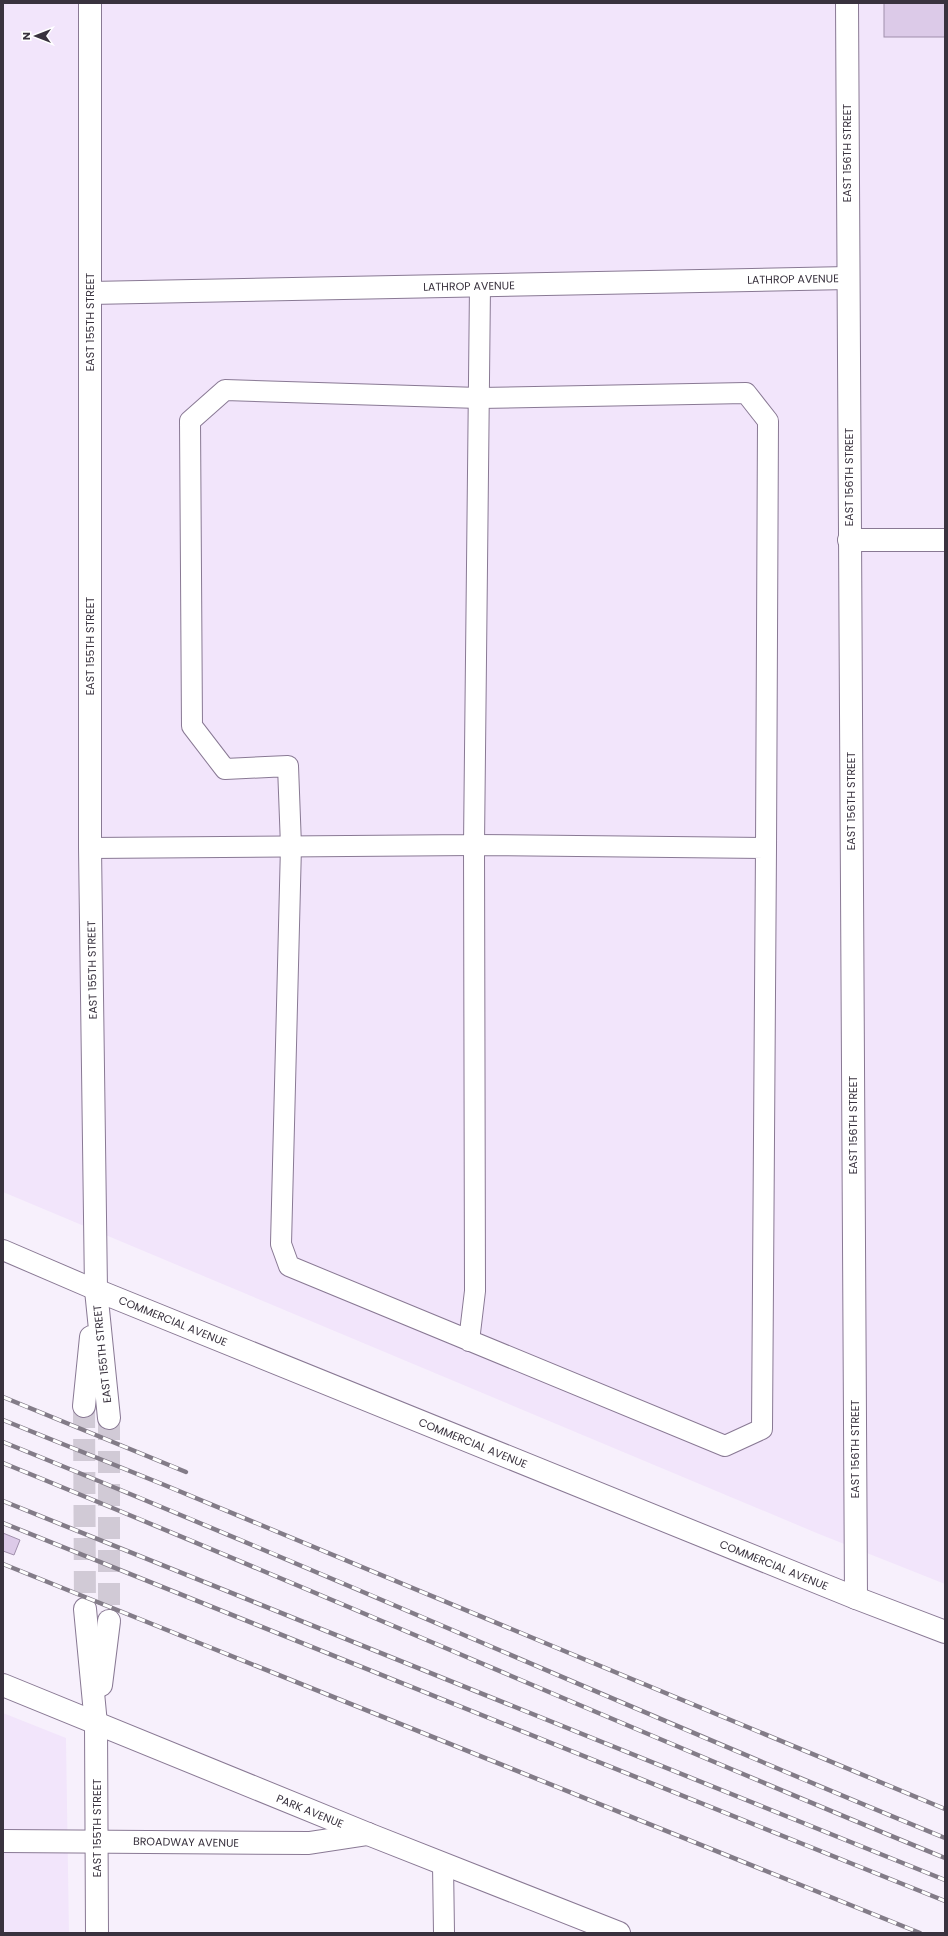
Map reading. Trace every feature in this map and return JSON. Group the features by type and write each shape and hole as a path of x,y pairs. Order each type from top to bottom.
{"street":[{"name":"EAST 155TH STREET","path":"90,3 90,848 96,1290 109,1418"},
{"name":"EAST 156TH STREET","path":"847,3 856,1598"},
{"name":"LATHROP AVENUE","path":"90,293 848,278"},
{"path":"849,540 945,540"},
{"name":"EAST 155TH STREET","path":"84,1406 96,1290"},
{"name":"COMMERCIAL AVENUE","path":"96,1290 856,1598 945,1632"},
{"name":"EAST 155TH STREET","path":"84,1609 96,1724 97,1933"},
{"name":"EAST 155TH STREET","path":"96,1724 109,1621"},
{"name":"PARK AVENUE","path":"3,1685 368,1834 618,1933"},
{"name":"BROADWAY AVENUE","path":"3,1841 309,1843 368,1834"}],"lane":[{"path":"469,1341 474,1292 474,845 480,286"},
{"path":"225,390 479,398 746,393 768,421 762,1429 724,1446 290,1266 281,1244 290,846 288,766 225,769 192,726 190,421 225,390"},
{"path":"90,848 474,845 766,848"},
{"name":"COMMERCIAL AVENUE","path":"3,1250 96,1290"},
{"path":"443,1864 444,1933"}],"shaded area":[{"path":"3,3 945,3 945,1584 819,1534 3,1192"},
{"path":"3,1713 66,1738 69,1933 3,1933"}],"building":[{"path":"884,3 945,3 945,37 884,37"},
{"path":"3,1533 20,1540 14,1555 3,1551"}],"tunnel":[{"path":"84,1406 85,1609"},
{"path":"109,1418 109,1621"}],"railway":[{"path":"3,1397 186,1472"},
{"path":"3,1420 162,1484 945,1809"},
{"path":"3,1442 239,1539 709,1740 945,1838"},
{"path":"3,1463 121,1511 709,1760 945,1858"},
{"path":"3,1501 945,1880"},
{"path":"3,1523 945,1901"},
{"path":"3,1564 920,1933"}]}
